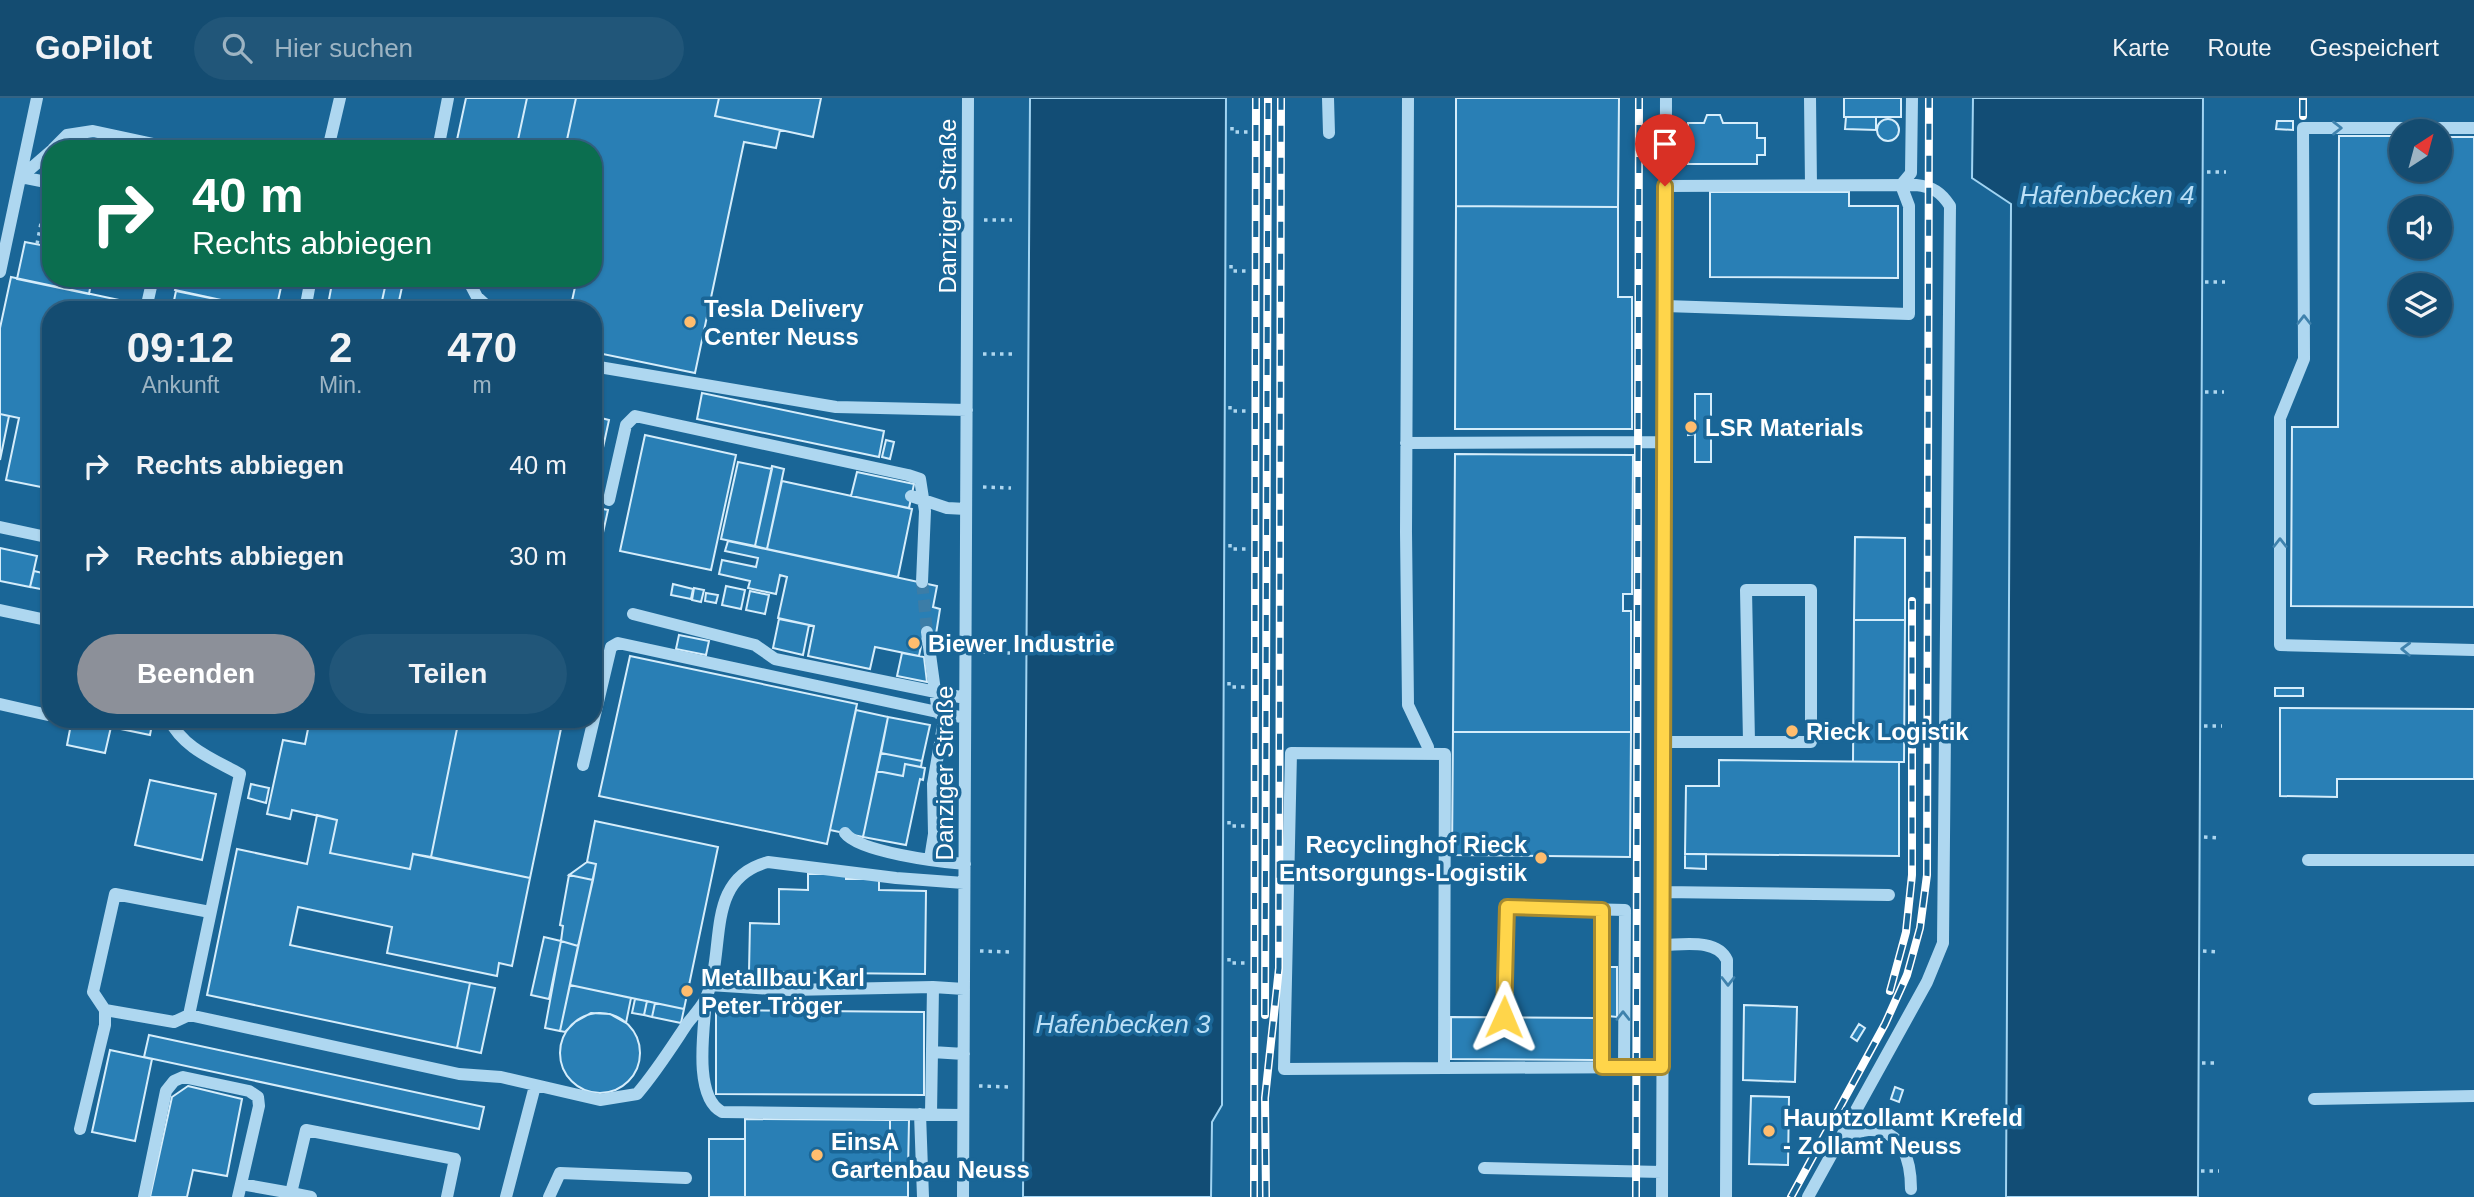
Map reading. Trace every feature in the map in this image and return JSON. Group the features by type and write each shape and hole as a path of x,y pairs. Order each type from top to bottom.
{"street":[{"path":"0,272 37,98"},
{"path":"330,140 341,98"},
{"path":"440,140 448,98"},
{"name":"Danziger Straße","path":"963,1197 968,98"},
{"path":"1328,98 1329,133"},
{"path":"1408,98 1408,705 1428,747 1427,753"},
{"path":"1662,1197 1666,98"},
{"path":"1810,98 1811,185"},
{"path":"1901,185 1911,173 1912,98"},
{"path":"2474,128 2303,128 2304,359 2280,418 2280,645 2474,650"},
{"path":"62,140 67,135 93,131 135,140"},
{"path":"21,177 42,159"},
{"path":"21,177 42,181"},
{"path":"1665,186 1901,185 1929,187 1942,194 1950,206 1945,926 1940,956 1808,1197"},
{"path":"1665,306 1909,314 1909,206 1901,185"},
{"path":"148,300 151,287"},
{"path":"602,368 836,407 967,410"},
{"path":"609,500 626,425 635,415 908,475 920,479 917,498 922,582"},
{"path":"1406,443 1664,442"},
{"path":"917,498 947,508 966,509"},
{"path":"0,527 42,536"},
{"path":"1663,742 1749,743 1811,743 1811,590 1746,590 1749,743"},
{"path":"0,610 42,619"},
{"path":"634,614 755,645 775,659 965,698"},
{"path":"928,632 941,713 933,784 934,834 930,859"},
{"path":"602,685 611,647 618,643 965,718"},
{"path":"0,704 42,714"},
{"path":"174,728 193,748 240,774 189,1015"},
{"path":"583,765 592,728"},
{"path":"1444,1068 1445,754 1291,753 1284,1069 1662,1067"},
{"path":"845,833 850,839 866,847 965,864"},
{"path":"2308,860 2474,860"},
{"path":"963,1115 722,1112 714,1108 707,1093 703,1073 706,999 722,907 732,884 750,867 768,862 896,878 964,883"},
{"path":"1662,892 1889,895"},
{"path":"80,1129 105,1024 105,1010 93,992 115,894 210,912"},
{"path":"1504,1017 1507,907 1625,910 1624,1067"},
{"path":"1602,910 1602,1067"},
{"path":"1662,945 1709,945 1725,954 1727,960 1726,1197"},
{"path":"709,985 790,990 933,986 964,989"},
{"path":"923,1197 925,1114 932,1052 933,986"},
{"path":"105,1010 174,1023 189,1015 459,1074 501,1077 600,1100 637,1094 706,999"},
{"path":"932,1052 964,1054"},
{"path":"144,1197 166,1091 174,1081 183,1077 249,1091 258,1097 259,1106 240,1190 311,1197"},
{"path":"506,1197 535,1086"},
{"path":"2314,1099 2474,1096"},
{"path":"291,1195 306,1130 455,1159 447,1197"},
{"path":"1841,1138 1869,1130 1884,1133 1897,1141 1907,1153 1911,1168 1911,1189"},
{"path":"1484,1168 1662,1172"},
{"path":"549,1197 560,1172 687,1178"}],"path":[{"path":"1232,127 1232,132 1250,132"},
{"path":"2207,172 2225,172"},
{"path":"984,220 1013,220"},
{"path":"37,244 42,222"},
{"path":"1231,265 1231,271 1248,271"},
{"path":"2205,282 2225,282"},
{"path":"983,354 1012,354"},
{"path":"2205,392 2224,392"},
{"path":"1230,406 1230,411 1248,411"},
{"path":"983,487 1011,488"},
{"path":"1230,544 1230,549 1248,550"},
{"path":"982,652 1010,653"},
{"path":"1229,682 1229,687 1247,687"},
{"path":"2204,726 2221,726"},
{"path":"1229,821 1229,826 1248,826"},
{"path":"2204,838 2221,838"},
{"path":"978,951 1010,952"},
{"path":"2203,951 2220,952"},
{"path":"1228,958 1229,963 1247,963"},
{"path":"2202,1063 2219,1063"},
{"path":"979,1086 1011,1087"},
{"path":"2202,1171 2219,1171"}],"water":[{"name":"Hafenbecken 3","path":"1030,98 1226,98 1222,1105 1212,1122 1211,1197 1023,1197"},
{"name":"Hafenbecken 4","path":"1973,98 2203,98 2198,1197 2006,1197 2011,204 1972,178"}],"building":[{"path":"466,98 527,98 518,140 457,140"},
{"path":"527,98 576,98 567,140 518,140"},
{"path":"576,98 719,98 715,116 780,130 776,148 744,142 695,373 602,354 602,301 572,301 575,287 602,287 602,140 567,140"},
{"path":"719,98 821,98 813,137 715,116"},
{"path":"1456,98 1619,98 1618,207 1456,206"},
{"path":"1844,98 1901,98 1901,117 1844,117"},
{"path":"1707,115 1720,115 1723,123 1757,123 1757,138 1765,138 1765,155 1757,155 1757,164 1688,164 1688,123 1704,123"},
{"path":"1846,117 1876,117 1876,130 1845,129"},
{"path":"1888,119 1896,122 1899,130 1896,138 1888,141 1880,138 1877,130 1880,122"},
{"path":"2277,121 2293,121 2293,130 2276,129"},
{"path":"2339,136 2389,136 2389,182 2452,182 2452,137 2474,137 2474,607 2291,606 2292,427 2338,427"},
{"path":"1710,192 1849,192 1849,206 1898,206 1898,278 1710,277"},
{"path":"1456,206 1618,207 1618,297 1632,297 1632,429 1455,429"},
{"path":"25,242 42,245 42,284 17,279"},
{"path":"11,277 42,284 42,287 58,287 124,301 42,301 42,487 6,480 19,418 0,414 0,328"},
{"path":"55,287 90,287 89,294"},
{"path":"176,287 281,287 278,301 226,301 175,290"},
{"path":"331,287 385,287 382,301 329,301"},
{"path":"385,287 402,287 399,301 382,301"},
{"path":"176,291 224,301 174,301"},
{"path":"702,393 884,431 879,457 697,419"},
{"path":"1695,394 1711,394 1711,462 1695,462 1695,434 1688,435 1689,421 1695,421"},
{"path":"0,414 9,416 0,460"},
{"path":"602,418 609,420 602,452"},
{"path":"645,435 736,455 711,570 620,551"},
{"path":"886,440 894,442 890,459 882,457"},
{"path":"1455,454 1633,455 1632,594 1623,594 1623,611 1631,611 1631,732 1453,732"},
{"path":"738,462 772,469 755,546 721,539"},
{"path":"772,466 784,469 767,549 755,546"},
{"path":"857,472 914,484 909,508 851,496"},
{"path":"782,481 912,509 898,577 767,549"},
{"path":"602,509 608,510 602,537"},
{"path":"1855,537 1905,538 1905,620 1854,620"},
{"path":"728,541 937,586 933,607 940,609 936,634 924,632 919,656 875,647 870,669 808,656 814,626 778,618 787,577 780,575 776,594 748,588 750,581 719,574 722,560 756,567 758,558 725,551"},
{"path":"0,548 37,556 30,587 0,581"},
{"path":"34,571 42,573 42,589 30,587"},
{"path":"673,584 693,589 691,599 671,595"},
{"path":"726,586 745,590 741,609 722,605"},
{"path":"694,588 704,590 701,602 692,600"},
{"path":"750,591 769,595 765,614 746,610"},
{"path":"706,593 718,595 716,603 705,601"},
{"path":"779,619 809,625 803,655 773,648"},
{"path":"1854,620 1905,620 1904,762 1853,762"},
{"path":"679,635 709,641 706,655 676,649"},
{"path":"902,653 924,657 927,682 897,676"},
{"path":"630,656 857,704 827,844 599,796"},
{"path":"2275,688 2303,688 2303,696 2275,696"},
{"path":"2280,708 2474,709 2474,779 2337,779 2337,797 2280,796"},
{"path":"856,710 888,717 863,837 830,830"},
{"path":"888,717 930,725 922,761 881,753"},
{"path":"70,728 111,728 105,753 67,745"},
{"path":"116,728 151,728 150,735"},
{"path":"308,728 457,728 431,857 413,854 410,869 330,853 337,820 292,810 290,819 267,814 283,740 305,744"},
{"path":"457,728 561,728 530,878 431,857"},
{"path":"1453,732 1631,732 1630,857 1452,855"},
{"path":"881,753 922,761 921,767 905,764 903,776 877,771"},
{"path":"1719,760 1899,762 1899,856 1685,854 1686,786 1719,786"},
{"path":"905,764 925,768 923,780 920,779 906,845 863,837 877,771 903,776"},
{"path":"150,780 216,794 202,860 135,845"},
{"path":"251,784 269,788 266,803 248,798"},
{"path":"317,815 337,820 330,853 410,869 413,854 530,878 512,966 499,963 497,976 387,953 392,927 298,907 290,945 470,983 457,1048 207,995 237,849 307,864"},
{"path":"595,821 718,847 684,1009 570,985 596,864 587,862"},
{"path":"1685,854 1706,854 1706,869 1685,868"},
{"path":"587,862 596,864 593,880 569,875"},
{"path":"808,874 846,874 846,879 879,879 879,890 926,891 925,974 749,972 750,923 779,924 779,889 808,890"},
{"path":"569,875 593,880 578,946 561,941 563,926 560,925"},
{"path":"544,937 561,941 549,999 531,995"},
{"path":"561,941 578,946 560,1031 545,1028"},
{"path":"1608,967 1617,967 1617,1017 1608,1016"},
{"path":"470,983 495,988 481,1053 457,1048"},
{"path":"570,985 631,998 626,1023 610,1014 591,1013 575,1022 565,1032 560,1031"},
{"path":"635,999 647,1001 644,1015 632,1013"},
{"path":"647,1001 655,1003 652,1017 644,1015"},
{"path":"655,1003 684,1009 681,1023 652,1017"},
{"path":"1744,1005 1797,1007 1795,1082 1743,1080"},
{"path":"716,1010 924,1012 924,1095 716,1094"},
{"path":"600,1013 615,1016 628,1025 637,1038 640,1053 637,1068 628,1081 615,1090 600,1093 585,1090 572,1081 563,1068 560,1053 563,1038 572,1025 585,1016"},
{"path":"1451,1017 1594,1018 1594,1060 1451,1059"},
{"path":"1859,1024 1865,1028 1857,1041 1851,1037"},
{"path":"149,1035 484,1107 479,1129 144,1057"},
{"path":"110,1050 152,1059 135,1141 92,1132"},
{"path":"188,1086 242,1099 227,1176 193,1170 187,1197 150,1197 172,1097"},
{"path":"1895,1087 1903,1090 1899,1102 1891,1099"},
{"name":"Hauptzollamt Krefeld - Zollamt Neuss","path":"1751,1096 1789,1097 1788,1165 1749,1164"},
{"name":"EinsA Gartenbau Neuss","path":"745,1119 890,1120 890,1170 908,1171 908,1197 745,1197"},
{"path":"890,1120 909,1120 908,1171 890,1170"},
{"path":"709,1139 745,1139 745,1197 709,1197"}],"tunnel":[{"path":"922,582 927,632"}],"railway":[{"path":"1254,1197 1256,98"},
{"path":"1265,1015 1268,98"},
{"path":"1266,1197 1265,1098 1279,968 1281,98"},
{"path":"1636,1197 1639,98"},
{"path":"1791,1197 1885,1024 1907,975 1920,928 1927,875 1929,98"},
{"path":"2303,98 2303,116"},
{"path":"1890,991 1906,932 1912,875 1912,601"}],"place":[{"name":"Tesla Delivery Center Neuss","path":"690,322"},
{"name":"LSR Materials","path":"1691,427"},
{"name":"Biewer Industrie","path":"914,643"},
{"name":"Rieck Logistik","path":"1792,731"},
{"name":"Recyclinghof Rieck Entsorgungs-Logistik","path":"1541,858"},
{"name":"Metallbau Karl Peter Tröger","path":"687,991"},
{"name":"Hauptzollamt Krefeld - Zollamt Neuss","path":"1769,1131"},
{"name":"EinsA Gartenbau Neuss","path":"817,1155"}],"route":[{"path":"1504,1017 1507,907 1602,910 1602,1067 1662,1067 1665,186"}]}
